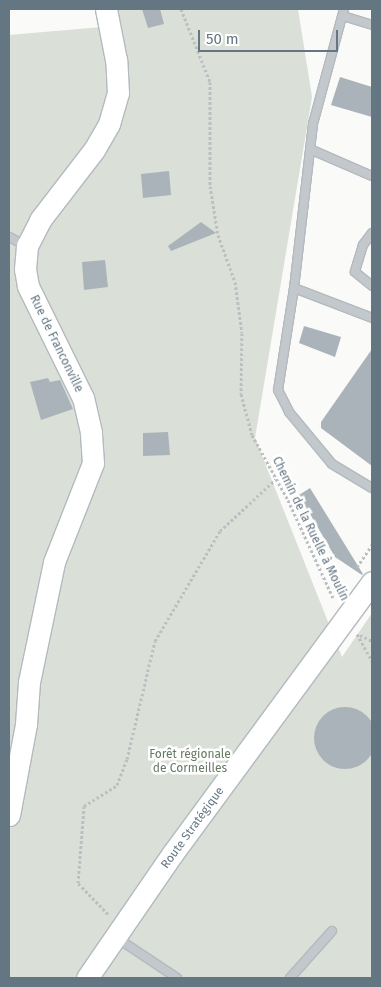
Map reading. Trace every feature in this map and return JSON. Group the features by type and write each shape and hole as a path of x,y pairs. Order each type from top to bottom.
{"street":[{"name":"Rue de Franconville","path":"9,815 26,724 29,682 54,562 93,462 91,432 83,398 28,286 18,241 40,220 94,150 109,124 118,93 116,60 106,9"},
{"name":"Route Stratégique","path":"87,978 113,927 352,626 372,582"}],"lane":[{"path":"372,25 343,13 312,124 312,150 294,288 278,390 289,412 332,464 372,488"},
{"path":"312,150 372,176"},
{"path":"372,232 363,245 355,272 372,286"},
{"path":"294,288 372,318"},
{"path":"113,927 177,978"},
{"path":"290,978 332,931"}],"path":[{"name":"Chemin de la Ruelle à Moulin","path":"181,9 210,82 210,186 218,235 235,282 242,334 241,394 252,434 276,479 334,601 352,626 372,661"},
{"path":"113,927 78,883 84,806 117,785 126,759 154,641 220,531 276,479"},
{"path":"352,626 372,641"}],"green space":[{"name":"Forêt régionale de Cormeilles","path":"99,9 298,9 312,97 255,438 342,657 372,613 372,978 9,978 9,35 102,27"}],"building":[{"path":"142,9 160,9 164,24 148,28"},
{"path":"340,77 372,87 372,117 331,105"},
{"path":"169,171 171,195 143,198 141,174"},
{"path":"201,222 216,233 171,251 168,246"},
{"path":"105,260 108,287 84,290 82,262"},
{"path":"304,326 341,337 335,357 299,343"},
{"path":"372,349 372,466 321,428 321,422"},
{"path":"48,378 50,382 60,380 73,409 41,420 30,382"},
{"path":"168,432 170,455 143,456 143,433"},
{"path":"310,488 362,575 335,557 299,495"},
{"path":"345,707 357,710 367,716 373,726 376,738 373,750 367,760 357,766 345,769 333,766 323,760 317,750 314,738 317,726 323,716 333,710"}]}
